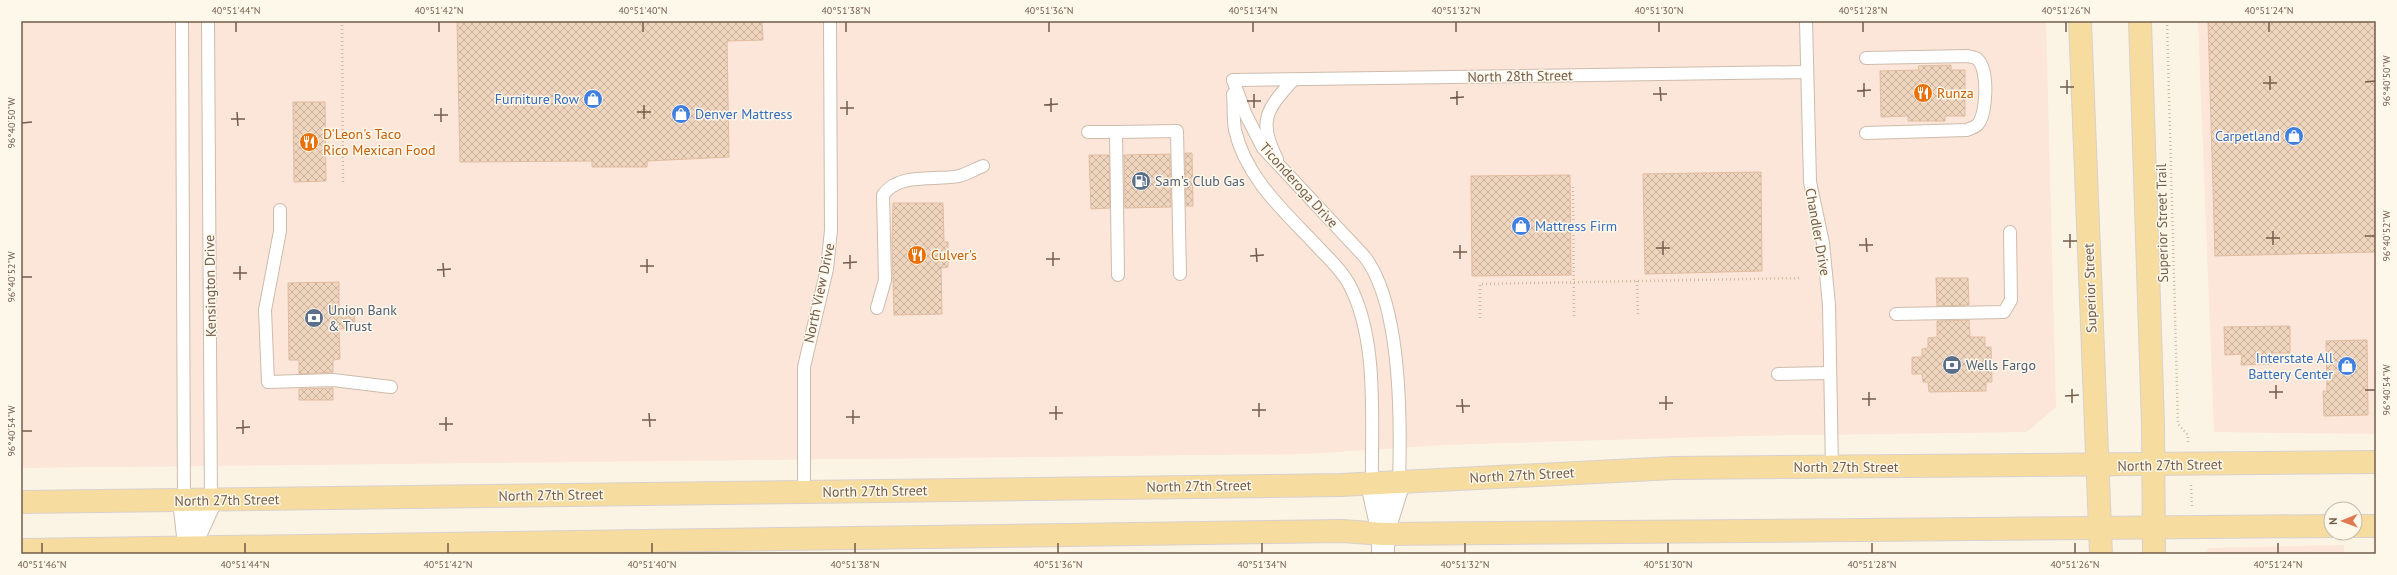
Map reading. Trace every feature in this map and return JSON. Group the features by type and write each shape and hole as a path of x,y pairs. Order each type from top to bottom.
{"main road":[{"name":"Superior Street","path":"2080,21 2101,554"},
{"path":"2140,21 2154,465 2154,554"},
{"name":"North 27th Street","path":"21,502 1372,484 1650,468 2098,466 2376,462"},
{"path":"21,550 190,551 1342,532 1383,544 2100,529 2323,526"},
{"path":"2363,526 2376,526"}],"street":[{"name":"Ticonderoga Drive","path":"1383,544 1399,482"},
{"name":"Ticonderoga Drive","path":"1372,484 1383,544"},
{"name":"Kensington Drive","path":"184,500 190,551"},
{"name":"Kensington Drive","path":"190,551 211,500"}],"lane":[{"name":"Kensington Drive","path":"182,21 184,500"},
{"name":"Kensington Drive","path":"208,21 211,500"},
{"name":"North View Drive","path":"804,492 804,367 827,269 831,230 830,21"},
{"name":"Chandler Drive","path":"1806,21 1806,72 1810,182 1823,243 1829,305 1832,468"},
{"path":"1866,58 1968,56 1977,59 1983,68 1985,78 1984,111 1977,125 1967,130 1866,133"},
{"name":"North 28th Street","path":"1233,80 1806,72"},
{"name":"Ticonderoga Drive","path":"1233,80 1243,110 1263,148 1364,256 1372,267 1380,283 1397,361 1400,450 1399,482"},
{"name":"Ticonderoga Drive","path":"1233,80 1235,129 1242,152 1252,172 1268,193 1341,272 1356,299 1366,336 1370,367 1372,484"},
{"path":"1284,172 1273,151 1266,122 1270,108 1293,80"},
{"path":"1088,132 1177,131 1180,274"},
{"path":"1116,132 1118,275"},
{"path":"877,308 885,280 884,196 889,186 902,181 960,176 982,166"},
{"path":"280,210 280,233 265,310 268,382 333,380 391,387"},
{"path":"1896,314 2004,312 2011,300 2010,232"},
{"path":"1778,374 1830,373"}],"path":[{"path":"342,21 343,184"},
{"name":"Superior Street Trail","path":"2167,21 2178,424"},
{"path":"1572,187 1574,316"},
{"path":"1480,318 1480,284 1802,278"},
{"path":"1637,281 1638,315"}],"shaded area":[{"path":"21,21 2046,21 2056,407 2027,432 1743,436 1445,445 1306,454 21,468"},
{"path":"2198,21 2376,21 2376,434 2214,432"},
{"path":"2344,545 2344,553 2376,554 2205,554 2209,548"}],"building":[{"name":"Furniture Row","path":"457,21 762,21 763,40 727,41 729,157 647,161 647,167 592,167 592,161 460,162"},
{"name":"Carpetland","path":"2208,21 2376,21 2376,252 2215,256"},
{"name":"Runza","path":"1951,65 1951,70 1965,70 1965,116 1945,116 1945,121 1908,121 1908,116 1881,117 1880,71 1919,70 1918,66"},
{"name":"D'Leon's Taco Rico Mexican Food","path":"293,102 325,102 326,181 294,182"},
{"path":"1185,153 1192,153 1193,206 1186,206"},
{"path":"1170,154 1171,207 1125,208 1124,155"},
{"path":"1089,155 1109,155 1110,208 1091,209"},
{"path":"1761,172 1762,271 1645,274 1643,174"},
{"name":"Mattress Firm","path":"1570,175 1571,275 1472,276 1471,176"},
{"name":"Culver's","path":"893,203 943,203 944,242 948,242 948,267 941,268 942,314 894,315 892,242"},
{"path":"1936,278 1968,278 1969,305 1937,306"},
{"name":"Union Bank & Trust","path":"339,282 339,308 354,308 355,328 339,329 340,359 333,360 333,372 299,374 299,360 289,360 288,283"},
{"name":"Wells Fargo","path":"1969,320 1970,337 1985,337 1985,347 1991,347 1992,382 1986,382 1986,391 1929,392 1928,382 1923,382 1922,374 1912,374 1912,357 1922,357 1922,349 1928,348 1928,338 1937,337 1937,321"},
{"path":"2290,326 2290,353 2272,353 2272,364 2241,365 2242,354 2225,355 2224,327"},
{"name":"Interstate All Battery Center","path":"2367,340 2368,415 2324,416 2323,391 2327,391 2326,341"},
{"path":"333,388 333,400 299,400 299,389"}],"place":[{"name":"Runza","path":"1923,93"},
{"name":"Furniture Row","path":"593,99"},
{"name":"Denver Mattress","path":"681,114"},
{"name":"Carpetland","path":"2294,136"},
{"name":"D'Leon's Taco Rico Mexican Food","path":"309,142"},
{"name":"Sam's Club Gas","path":"1141,181"},
{"name":"Mattress Firm","path":"1521,226"},
{"name":"Culver's","path":"917,255"},
{"name":"Union Bank & Trust","path":"314,318"},
{"name":"Wells Fargo","path":"1952,365"},
{"name":"Interstate All Battery Center","path":"2347,366"}]}
